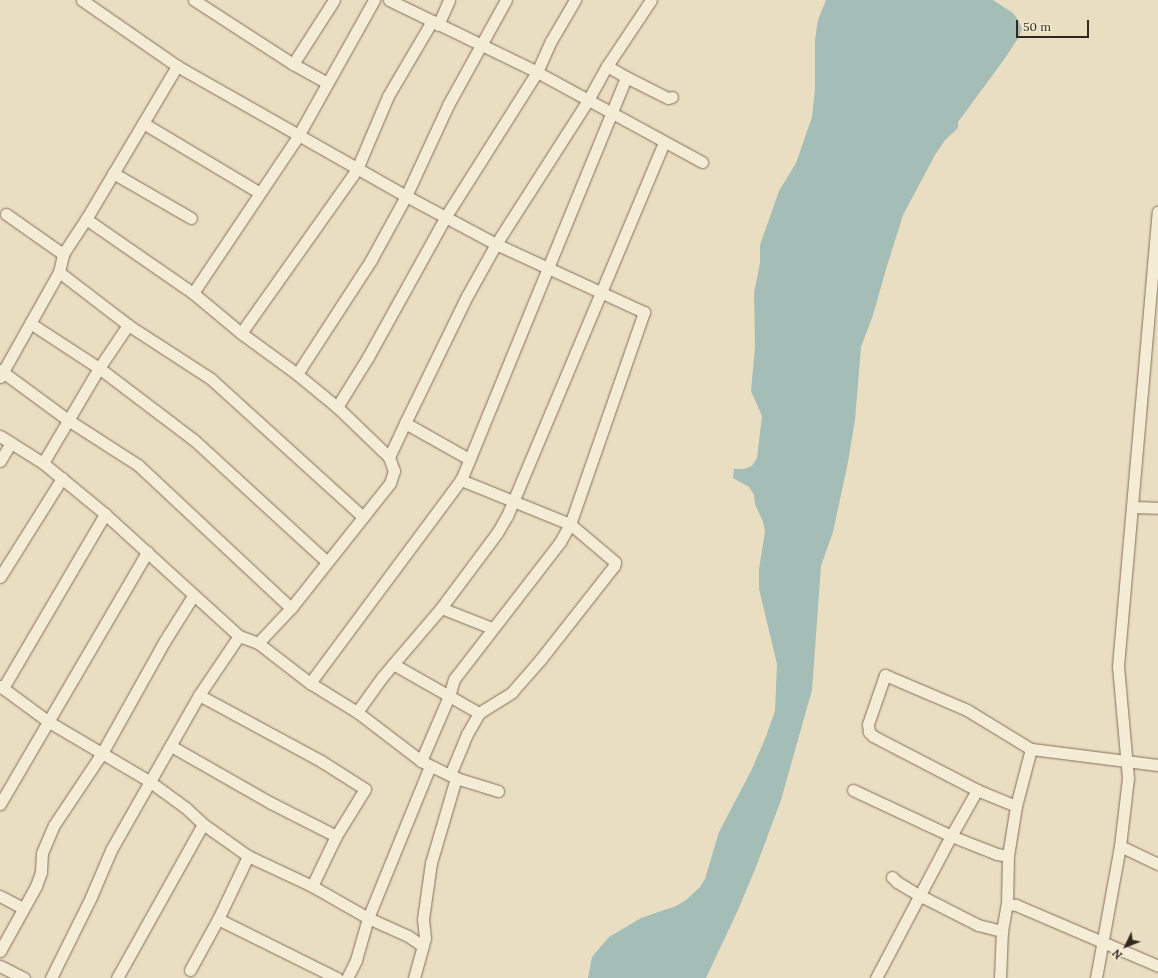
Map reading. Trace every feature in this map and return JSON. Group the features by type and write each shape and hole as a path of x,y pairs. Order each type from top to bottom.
{"street":[{"path":"82,0 177,66 357,169 496,244 644,312 570,524 560,542 454,679 450,696 426,764 368,918 356,960 347,978"},
{"path":"194,0 293,64 327,83"},
{"path":"293,64 334,0"},
{"path":"193,293 298,136 374,0"},
{"path":"389,0 537,72 702,162"},
{"path":"241,333 357,169 388,96 449,0"},
{"path":"297,374 371,260 406,196 448,105 506,0"},
{"path":"337,407 368,357 446,216 537,72 551,40 575,0"},
{"path":"389,457 467,296 496,244 588,100 607,66 651,0"},
{"path":"177,66 86,219 63,254 59,272 1,373 68,420 138,466 291,608"},
{"path":"607,66 668,98 672,97"},
{"path":"310,683 461,480 626,77"},
{"path":"143,123 260,193"},
{"path":"357,712 393,664 442,608 497,533 514,502 600,292 664,142"},
{"path":"113,172 191,218"},
{"path":"1096,978 1120,846 1128,778 1125,761 1118,666 1158,212"},
{"path":"2,216 63,254"},
{"path":"86,219 193,293 241,333 297,374 337,407 389,457 394,471 390,483 291,608 258,643"},
{"path":"59,272 128,324 211,378 363,517"},
{"path":"30,323 99,368 194,440 327,562"},
{"path":"43,463 99,368 128,324"},
{"path":"405,423 469,459"},
{"path":"0,436 43,463 62,478 105,514 193,596 239,636 258,643 310,683 357,712 426,764 453,776 498,792"},
{"path":"0,461 11,443"},
{"path":"0,577 62,478"},
{"path":"414,978 425,938 423,919 431,862 453,776 467,734 479,713 512,692 540,660 614,566 615,562 570,524 461,480"},
{"path":"1132,507 1158,508"},
{"path":"105,514 2,687 49,722 149,781 186,808 203,824 248,856 312,886 368,918 408,936 423,946"},
{"path":"0,804 147,552"},
{"path":"0,951 36,886 41,872 42,853 54,825 102,753 164,642 193,596"},
{"path":"442,608 492,628"},
{"path":"51,978 91,897 111,850 149,781 171,746 198,695 239,636"},
{"path":"393,664 479,713"},
{"path":"1016,806 977,790 873,736 869,732 868,724 885,675 967,710 1031,749 1158,765"},
{"path":"198,695 321,761 365,789 336,836 312,886"},
{"path":"171,746 271,803 336,836"},
{"path":"1000,978 1002,931 1007,904 1008,856 1016,806 1031,749"},
{"path":"853,790 951,836 996,854 1008,856"},
{"path":"876,978 919,895 977,790"},
{"path":"117,978 203,824"},
{"path":"1120,846 1158,864"},
{"path":"190,970 218,920 248,856"},
{"path":"892,877 897,882 919,895 978,925 1002,931"},
{"path":"0,896 23,908"},
{"path":"1007,904 1016,905 1158,966"},
{"path":"218,920 337,978"},
{"path":"0,966 24,978"}],"water":[{"path":"826,0 993,0 1013,13 1022,29 1019,37 1003,61 958,122 958,128 945,140 935,155 903,215 873,315 861,347 855,420 848,462 833,532 821,566 812,690 781,800 738,910 706,978 588,978 592,957 609,937 641,918 676,906 686,900 700,887 705,879 719,832 751,771 775,711 777,664 759,589 759,569 765,531 763,522 755,504 754,495 749,487 733,478 734,469 744,469 752,466 757,458 762,416 751,391 755,347 754,293 760,263 760,245 779,191 796,163 812,117 815,89 815,40 818,20"}]}
